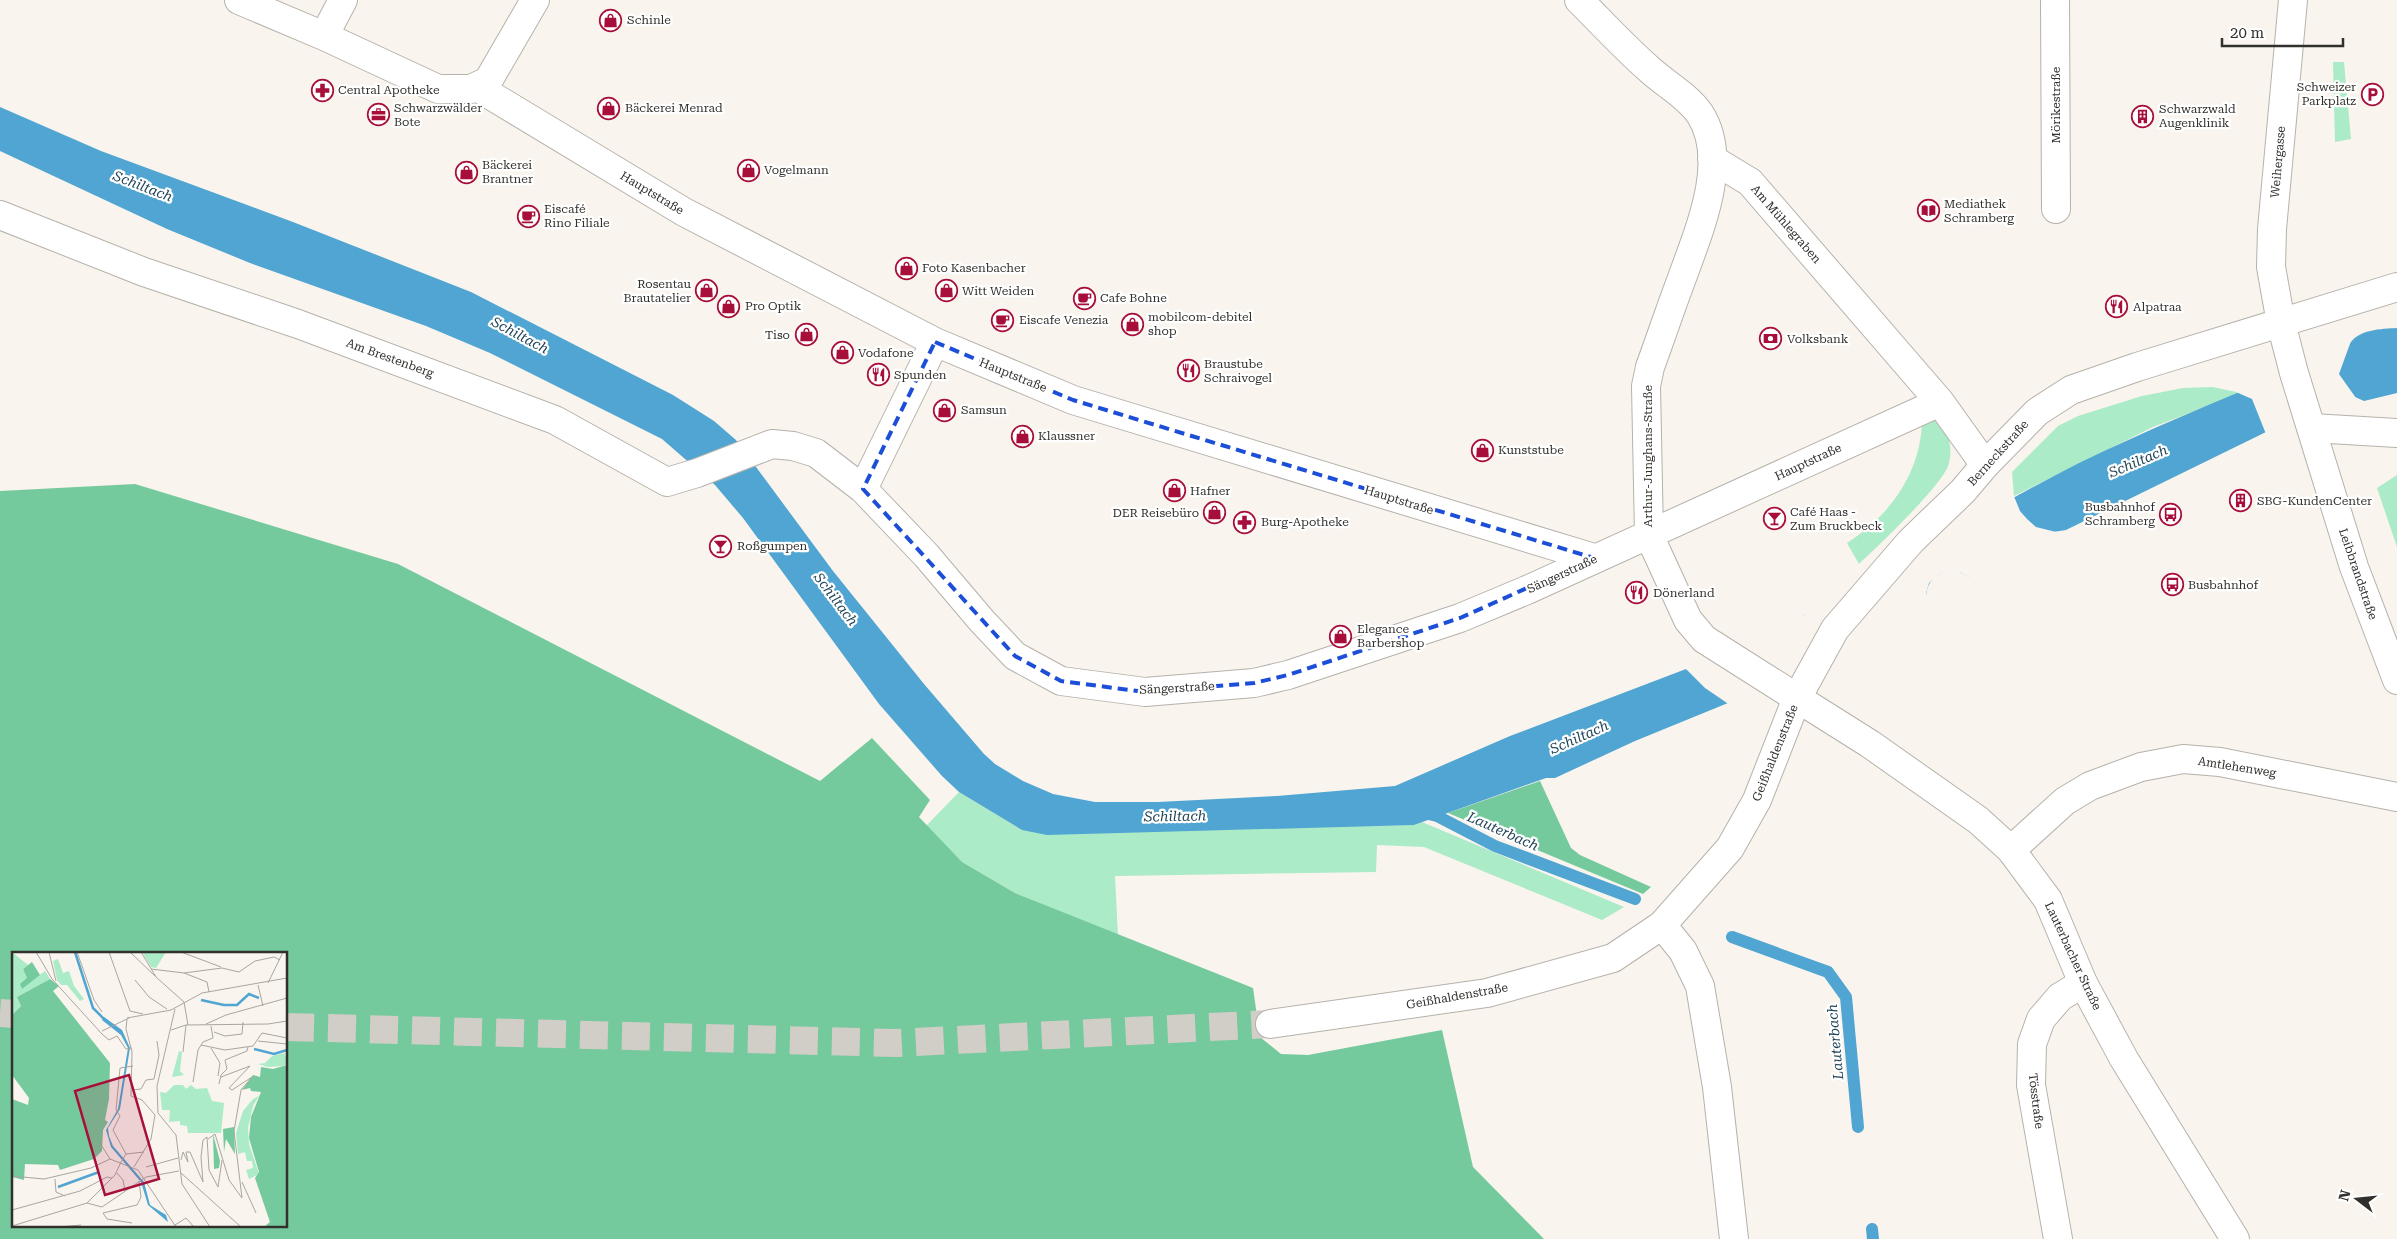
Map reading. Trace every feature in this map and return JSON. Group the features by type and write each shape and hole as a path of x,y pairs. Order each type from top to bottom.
{"street":[{"path":"239,0 324,36 438,89 477,87 488,81 535,0"},
{"path":"324,36 343,0"},
{"path":"1579,0 1650,70 1679,92 1699,113 1710,136 1712,159"},
{"name":"Mörikestraße","path":"2056,0 2056,209"},
{"name":"Weihergasse","path":"2281,323 2271,267 2272,229 2293,0"},
{"name":"Hauptstraße","path":"477,87 684,212 934,342 1073,400 1594,558"},
{"name":"Am Mühlegraben","path":"1712,159 1750,182 1940,402 1985,465"},
{"name":"Arthur-Junghans-Straße","path":"1712,159 1709,193 1705,210 1650,367 1646,386 1649,535 1688,620 1704,639 1788,693"},
{"name":"Am Brestenberg","path":"0,215 144,272 298,324 555,420 667,482 697,473 772,444"},
{"name":"Berneckstraße","path":"1788,693 1813,666 1835,629 1869,588 1911,541 1963,491 1985,465 2037,412 2071,390 2137,367 2397,287"},
{"name":"Leibbrandstraße","path":"2281,323 2354,567 2397,680"},
{"path":"863,489 934,342"},
{"name":"Hauptstraße","path":"1649,535 1940,402"},
{"path":"2310,423 2397,432"},
{"name":"Sängerstraße","path":"772,444 793,446 816,453 863,489 926,555 982,621 1015,656 1061,681 1145,692 1254,683 1288,675 1460,618 1649,535"},
{"name":"Lauterbacher Straße","path":"1788,693 1870,744 1978,820 2011,850 2048,900 2083,982 2124,1059 2235,1239"},
{"name":"Geißhaldenstraße","path":"1270,1024 1487,993 1613,958 1662,925 1730,848 1757,800 1788,693"},
{"name":"Amtlehenweg","path":"2011,850 2065,801 2090,786 2142,767 2183,759 2220,762 2397,797"},
{"path":"1662,925 1683,951 1700,986 1718,1087 1734,1239"},
{"name":"Tösstraße","path":"2058,1239 2031,1085 2032,1044 2041,1019 2060,997 2083,982"}],"highlighted area":[{"path":"935,342 1073,400 1594,558 1460,618 1288,675 1254,683 1145,692 1061,681 1015,656 863,489"}],"green space":[{"path":"2333,62 2344,62 2351,139 2335,142"},
{"path":"2213,387 2241,393 2153,427 2014,496 2012,472 2058,426 2078,416 2142,396 2183,388"},
{"path":"1938,416 1945,427 1950,445 1949,463 1945,472 1924,499 1859,564 1847,543 1877,520 1900,491 1916,458 1922,421"},
{"path":"2397,475 2397,547 2377,488"},
{"path":"135,484 398,564 820,781 872,738 930,800 919,817 962,862 1015,893 1253,988 1260,1037 1281,1054 1308,1055 1442,1030 1473,1167 1544,1239 0,1239 0,491"},
{"path":"1540,781 1571,848 1580,855 1651,887 1643,894 1448,813"},
{"path":"959,792 1022,830 1414,825 1422,822 1624,907 1602,920 1424,847 1377,845 1376,872 1115,876 1118,936 1015,893 962,862 926,826"}],"water":[{"name":"Schiltach","path":"0,107 101,151 293,222 471,292 673,395 714,421 736,440 833,571 924,684 984,754 995,764 1023,781 1053,794 1095,802 1158,802 1277,796 1395,786 1510,736 1686,669 1688,670 1865,584 1997,507 2079,463 2146,432 2349,345 2364,333 2397,328 2397,393 2364,401 2355,397 2266,432 2066,530 2053,532 1971,578 1960,572 1942,572 1929,585 1926,593 1926,604 1726,702 1728,703 1635,741 1555,778 1546,778 1414,825 1047,835 1022,830 959,792 942,776 879,704 743,518 715,485 662,439 490,353 426,326 250,263 167,229 0,151"}],"pier":[{"path":"2351,341 2339,374 2356,398 2266,434 2252,399 2236,392"},
{"path":"2013,494 2020,511 2036,527 2056,532 1972,579 1960,572 1942,572 1929,583 1926,593 1926,606 1731,702 1730,705 1705,688 1684,667 1688,668 1784,621 1804,615 1820,603 1862,582"}],"waterway":[{"name":"Lauterbach","path":"1420,812 1437,816 1495,846 1635,899"},
{"name":"Lauterbach","path":"1732,937 1828,972 1846,997 1858,1127"},
{"name":"Lauterbach","path":"1872,1229 1873,1239"}],"tunnel":[{"path":"0,1013 12,1014"},
{"path":"288,1027 896,1043 1270,1024"}],"place":[{"name":"Schinle","path":"611,20"},
{"name":"Central Apotheke","path":"322,90"},
{"name":"Schweizer Parkplatz","path":"2372,94"},
{"name":"Bäckerei Menrad","path":"609,108"},
{"name":"Schwarzwälder Bote","path":"378,115"},
{"name":"Schwarzwald Augenklinik","path":"2143,116"},
{"name":"Vogelmann","path":"748,170"},
{"name":"Bäckerei Brantner","path":"466,172"},
{"name":"Mediathek Schramberg","path":"1928,211"},
{"name":"Eiscafé Rino Filiale","path":"528,216"},
{"name":"Foto Kasenbacher","path":"906,268"},
{"name":"Rosentau Brautatelier","path":"707,291"},
{"name":"Witt Weiden","path":"946,291"},
{"name":"Cafe Bohne","path":"1084,298"},
{"name":"Pro Optik","path":"729,306"},
{"name":"Alpatraa","path":"2117,307"},
{"name":"Eiscafe Venezia","path":"1003,320"},
{"name":"mobilcom-debitel shop","path":"1132,324"},
{"name":"Tiso","path":"806,335"},
{"name":"Volksbank","path":"1771,339"},
{"name":"Vodafone","path":"842,353"},
{"name":"Braustube Schraivogel","path":"1188,371"},
{"name":"Spunden","path":"878,375"},
{"name":"Samsun","path":"945,410"},
{"name":"Klaussner","path":"1022,436"},
{"name":"Kunststube","path":"1482,450"},
{"name":"Hafner","path":"1174,491"},
{"name":"SBG-KundenCenter","path":"2241,501"},
{"name":"DER Reisebüro","path":"1215,513"},
{"name":"Busbahnhof Schramberg","path":"2171,514"},
{"name":"Café Haas - Zum Bruckbeck","path":"1774,519"},
{"name":"Burg-Apotheke","path":"1245,522"},
{"name":"Roßgumpen","path":"721,546"},
{"name":"Busbahnhof","path":"2172,585"},
{"name":"Dönerland","path":"1637,593"},
{"name":"Elegance Barbershop","path":"1341,636"}]}
